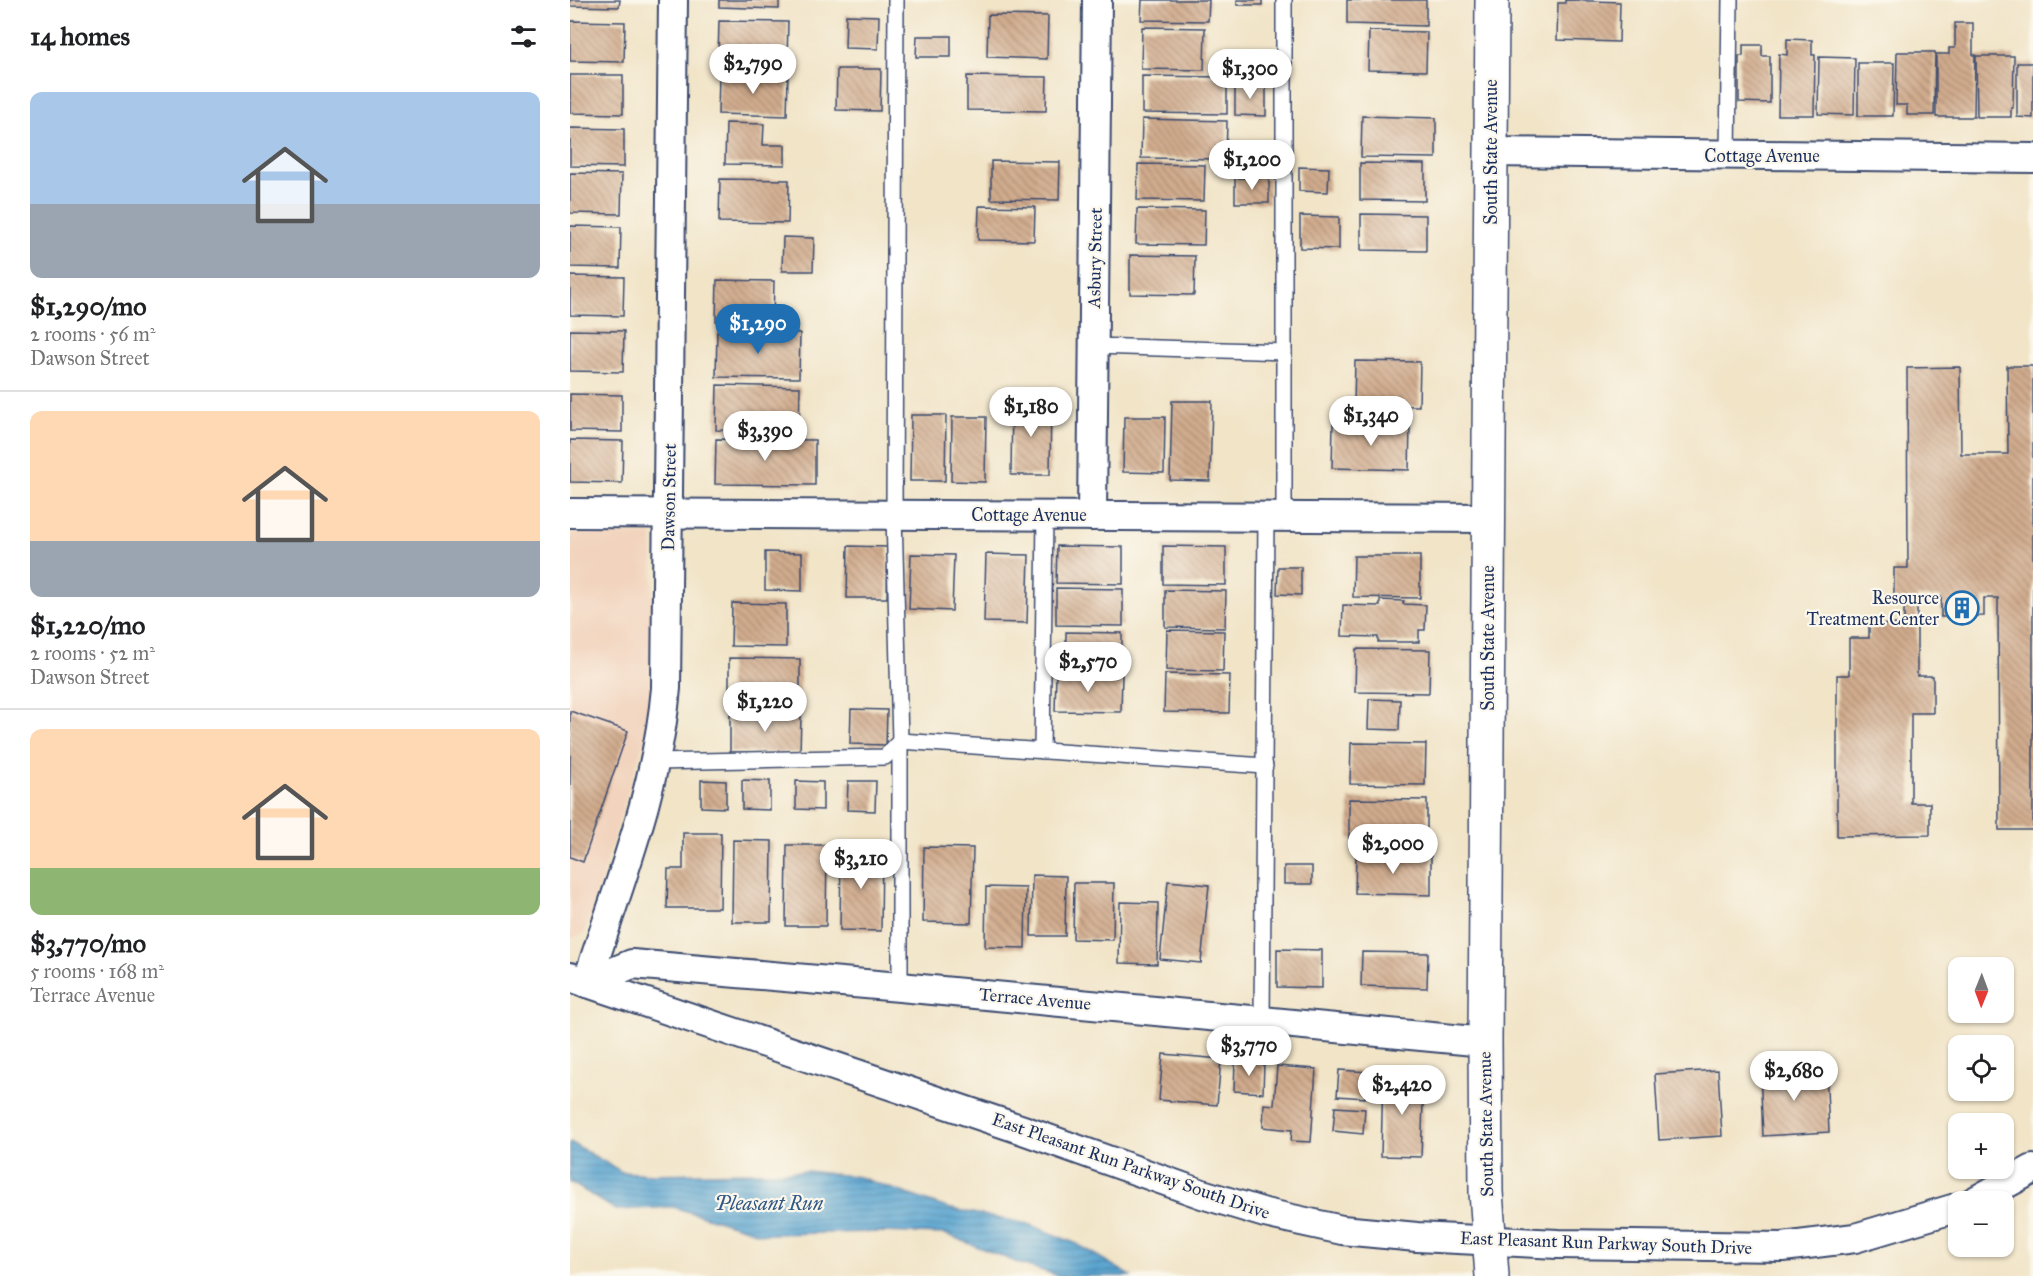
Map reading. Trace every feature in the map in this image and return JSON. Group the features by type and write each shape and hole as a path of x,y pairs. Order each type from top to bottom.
{"street":[{"name":"Dawson Street","path":"579,980 648,796 663,714 667,669 673,0"},
{"name":"Asbury Street","path":"1092,516 1097,0"},
{"name":"South State Avenue","path":"1491,1276 1486,1192 1485,1042 1492,0"},
{"name":"Cottage Avenue","path":"1491,152 2033,158"},
{"name":"Cottage Avenue","path":"570,513 1489,518"},
{"name":"Terrace Avenue","path":"579,980 632,964 1485,1042"},
{"name":"East Pleasant Run Parkway South Drive","path":"579,980 1234,1204 1342,1230 1406,1236 1558,1244 1783,1247 1861,1237 1948,1210"},
{"path":"1993,1191 2033,1169"}],"lane":[{"path":"896,0 894,515 900,741 900,987"},
{"path":"1262,1020 1265,766 1284,352 1284,0"},
{"path":"1728,155 1730,0"},
{"path":"1094,346 1284,352"},
{"path":"1042,751 1045,515"},
{"path":"656,762 885,757 900,741"},
{"path":"900,741 1265,766"}],"shaded area":[{"path":"570,533 652,534 654,708 585,933 570,939"}],"water":[{"name":"Pleasant Run","path":"570,1142 622,1172 652,1174 808,1171 859,1177 947,1208 1028,1224 1077,1244 1131,1276 1059,1276 1021,1264 945,1234 880,1232 763,1234 673,1207 616,1210 570,1182"}],"building":[{"path":"570,0 620,0 619,7 570,6"},
{"path":"719,0 779,0 779,9 719,7"},
{"path":"1142,0 1209,0 1208,21 1141,20"},
{"path":"1237,0 1262,0 1262,5 1237,5"},
{"path":"1347,0 1426,0 1426,26 1347,24"},
{"path":"1565,0 1620,2 1619,42 1557,40 1558,3 1565,3"},
{"path":"846,15 879,16 878,49 845,48"},
{"path":"988,15 1048,16 1047,59 987,57"},
{"path":"570,21 625,22 624,62 570,61"},
{"path":"719,21 788,22 787,61 718,60"},
{"path":"1955,23 1973,23 1974,117 1936,117 1936,54 1949,54 1949,48 1955,48"},
{"path":"1142,27 1205,28 1204,70 1141,69"},
{"path":"1369,31 1427,32 1426,71 1368,70"},
{"path":"917,36 951,36 951,57 916,57"},
{"path":"1787,39 1812,40 1812,55 1815,55 1814,115 1778,115 1779,54 1787,55"},
{"path":"1743,45 1762,45 1762,56 1770,56 1770,103 1739,102 1739,56 1743,56"},
{"path":"1897,52 1935,52 1934,115 1907,115 1907,105 1896,105"},
{"path":"1976,56 2014,56 2011,117 1977,117"},
{"path":"1819,57 1855,58 1854,115 1818,114"},
{"path":"1858,63 1894,63 1893,116 1858,116"},
{"path":"2017,63 2033,63 2033,118 2017,117"},
{"path":"837,69 881,69 880,111 836,110"},
{"path":"570,75 623,75 623,114 570,113"},
{"path":"719,75 788,76 787,116 718,114"},
{"path":"967,76 1047,77 1046,111 967,110"},
{"path":"1142,76 1227,77 1227,114 1142,113"},
{"path":"1235,85 1266,86 1266,116 1235,115"},
{"path":"1362,116 1436,118 1436,158 1361,157"},
{"path":"1142,119 1227,121 1226,159 1141,158"},
{"path":"726,123 764,124 763,145 785,145 785,165 725,164"},
{"path":"570,128 624,129 624,167 570,166"},
{"path":"991,161 1060,162 1059,200 991,199"},
{"path":"1360,163 1425,164 1425,201 1360,200"},
{"path":"1138,164 1205,165 1204,201 1137,200"},
{"path":"1299,167 1329,168 1328,192 1299,191"},
{"path":"570,173 622,174 621,214 570,213"},
{"path":"1235,178 1269,178 1269,203 1235,203"},
{"path":"720,179 789,180 788,223 719,222"},
{"path":"979,206 1035,207 1034,241 978,240"},
{"path":"1137,209 1205,210 1204,245 1136,244"},
{"path":"1361,214 1426,215 1426,251 1361,250"},
{"path":"1300,216 1339,217 1339,249 1300,248"},
{"path":"570,226 621,227 620,268 570,267"},
{"path":"783,237 814,238 813,271 782,271"},
{"path":"1130,255 1195,256 1194,295 1130,294"},
{"path":"570,276 624,277 623,316 570,315"},
{"path":"717,280 774,281 773,322 716,321"},
{"path":"570,330 624,331 623,372 570,371"},
{"path":"717,332 800,333 799,378 716,377"},
{"path":"1355,361 1420,362 1419,406 1354,405"},
{"name":"Resource Treatment Center","path":"2007,366 2033,366 2033,830 1999,830 1998,598 1984,598 1984,616 1941,617 1941,597 1917,597 1917,676 1933,676 1933,713 1911,713 1911,803 1930,803 1930,835 1837,836 1837,675 1849,675 1849,638 1869,638 1869,625 1904,624 1904,600 1894,599 1894,568 1908,568 1907,368 1960,367 1961,454 2008,454"},
{"path":"717,385 800,387 799,432 716,430"},
{"path":"570,394 622,395 622,432 570,431"},
{"path":"1012,401 1051,402 1050,475 1011,475"},
{"path":"1172,401 1212,401 1210,481 1170,480"},
{"path":"911,415 946,415 945,481 910,481"},
{"path":"952,417 986,417 985,482 951,481"},
{"path":"1124,417 1165,417 1164,473 1123,472"},
{"path":"1333,424 1410,425 1409,470 1332,468"},
{"path":"716,439 815,440 815,485 715,484"},
{"path":"570,440 623,441 622,483 570,482"},
{"path":"848,546 888,547 887,598 847,598"},
{"path":"1057,546 1123,547 1123,584 1056,583"},
{"path":"1163,546 1226,547 1226,585 1163,584"},
{"path":"765,552 802,553 802,591 765,590"},
{"path":"911,554 954,555 952,611 909,609"},
{"path":"986,554 1029,555 1027,623 984,622"},
{"path":"1354,556 1420,556 1420,598 1353,597"},
{"path":"1278,567 1301,567 1301,595 1277,594"},
{"path":"1056,588 1123,589 1123,626 1056,625"},
{"path":"1165,590 1226,591 1225,628 1165,627"},
{"path":"1380,600 1426,605 1425,630 1419,630 1419,642 1378,642 1378,637 1342,636 1343,605 1380,606"},
{"path":"732,603 786,604 786,647 731,646"},
{"path":"1167,630 1224,631 1223,671 1166,670"},
{"path":"1066,632 1122,633 1122,669 1066,668"},
{"path":"1356,649 1430,650 1429,693 1355,692"},
{"path":"729,658 800,659 800,699 729,698"},
{"path":"1056,674 1122,675 1121,712 1055,711"},
{"path":"1165,674 1230,675 1229,713 1164,712"},
{"path":"1369,699 1400,700 1399,730 1368,729"},
{"path":"851,709 887,710 886,745 850,744"},
{"path":"570,711 628,731 583,862 570,857"},
{"path":"730,714 801,715 800,753 730,752"},
{"path":"1351,743 1426,744 1425,785 1350,784"},
{"path":"701,780 726,781 726,808 701,807"},
{"path":"742,780 770,781 770,810 742,809"},
{"path":"796,781 823,782 823,810 796,809"},
{"path":"848,781 876,781 875,811 847,810"},
{"path":"1349,799 1427,800 1427,840 1349,839"},
{"path":"683,833 721,833 720,908 667,908 668,869 683,869"},
{"path":"733,840 772,841 771,922 732,922"},
{"path":"787,845 827,845 826,926 786,926"},
{"path":"924,847 973,848 971,923 923,922"},
{"path":"841,849 882,849 881,931 840,930"},
{"path":"1356,855 1431,856 1431,895 1355,893"},
{"path":"1284,866 1312,866 1312,884 1284,884"},
{"path":"1032,875 1066,876 1065,936 1031,936"},
{"path":"1168,881 1209,885 1201,963 1160,959"},
{"path":"1074,883 1114,883 1113,940 1073,939"},
{"path":"986,887 1026,888 1025,948 985,947"},
{"path":"1120,902 1158,903 1157,964 1119,963"},
{"path":"1277,949 1322,950 1322,988 1277,987"},
{"path":"1362,952 1428,953 1427,988 1361,986"},
{"path":"1163,1054 1221,1059 1217,1105 1159,1100"},
{"path":"1235,1061 1264,1063 1263,1093 1234,1091"},
{"path":"1277,1066 1316,1069 1311,1142 1291,1141 1292,1130 1263,1127 1264,1104 1274,1105"},
{"path":"1826,1068 1829,1132 1763,1136 1760,1071"},
{"path":"1339,1070 1368,1072 1365,1098 1337,1096"},
{"path":"1718,1070 1722,1136 1659,1140 1655,1074"},
{"path":"1383,1075 1424,1077 1421,1157 1381,1156"},
{"path":"1335,1107 1365,1109 1363,1134 1333,1131"}],"place":[{"name":"Resource Treatment Center","path":"1962,608"}]}
